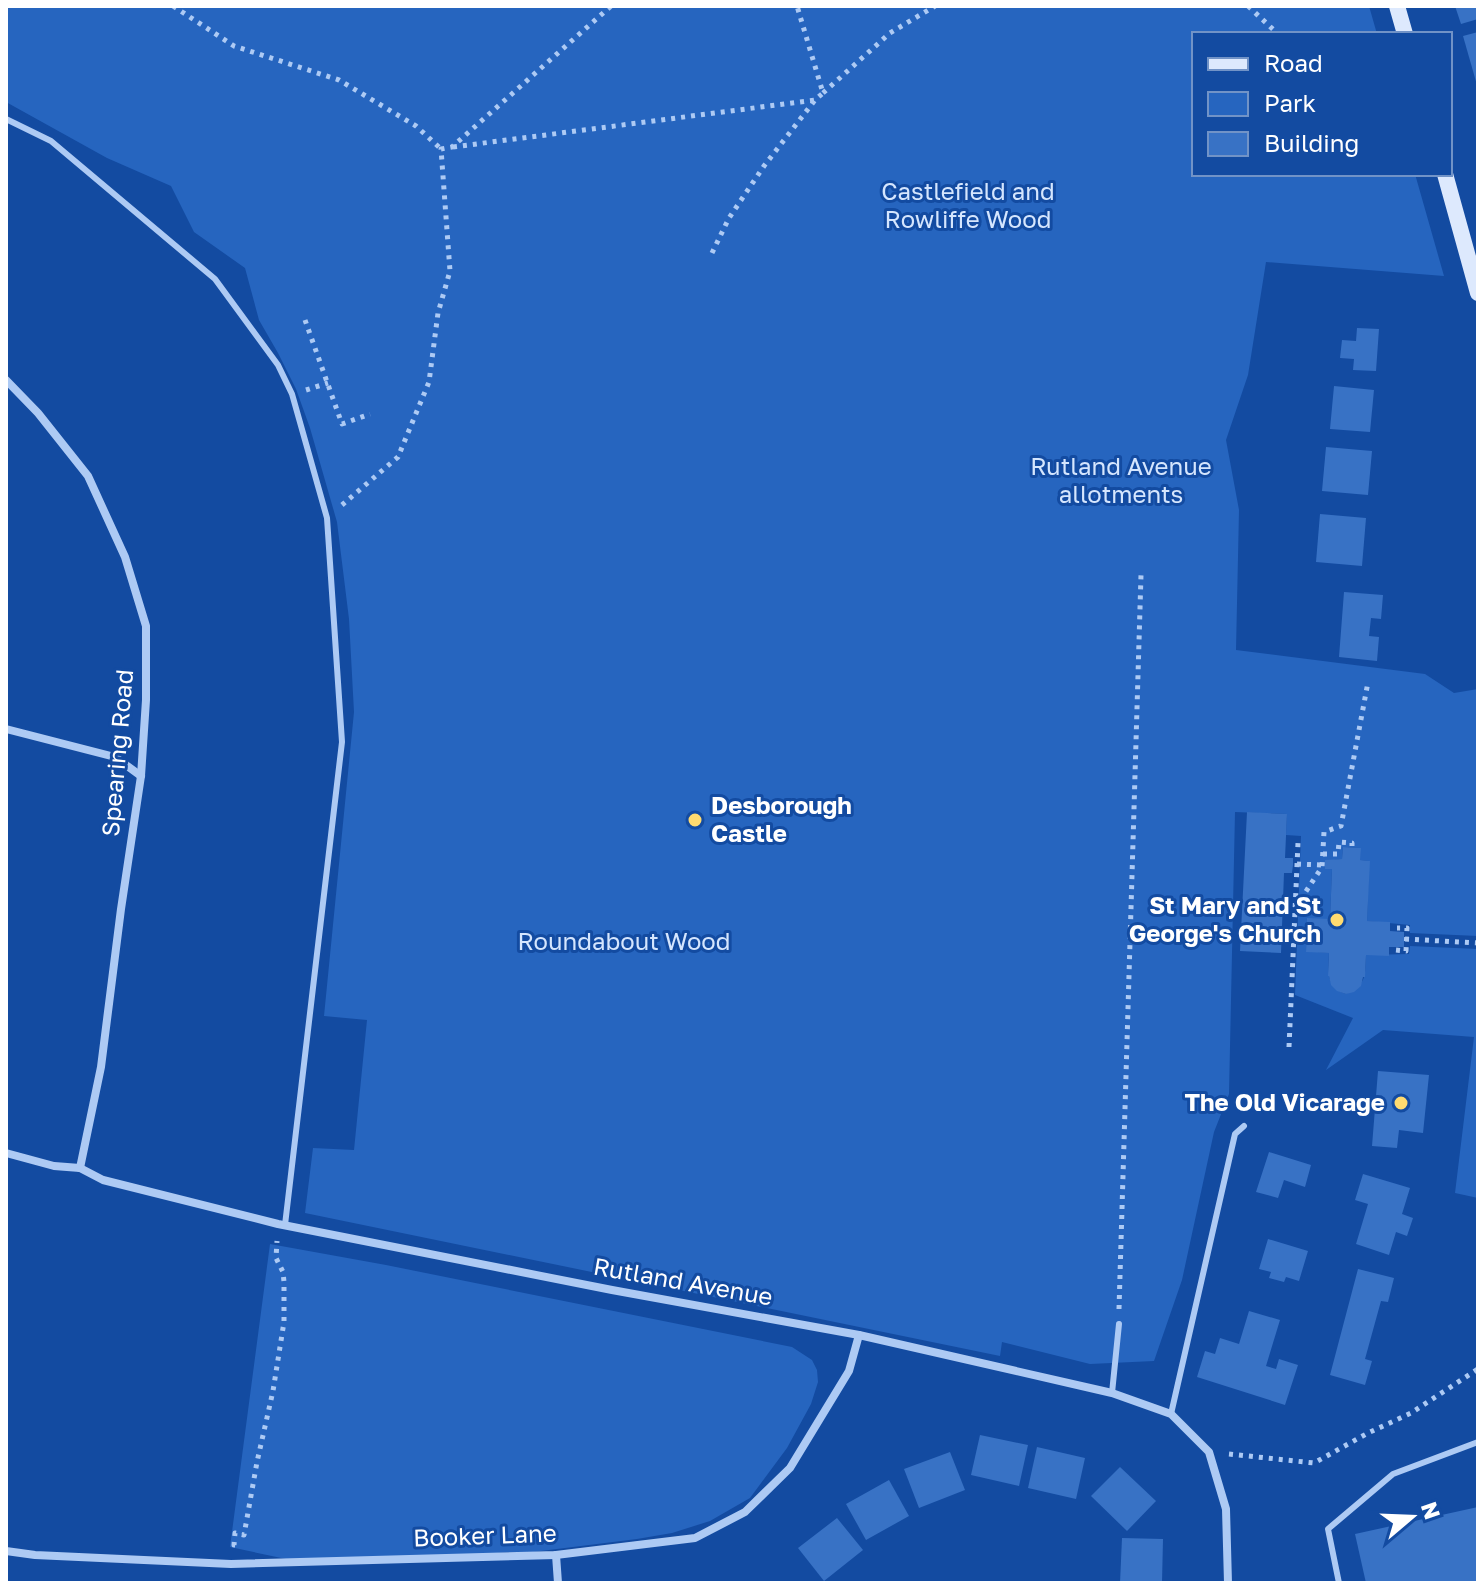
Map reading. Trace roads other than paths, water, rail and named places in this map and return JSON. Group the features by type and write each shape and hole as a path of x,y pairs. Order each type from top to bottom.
{"street":[{"path":"1397,6 1404,32"},
{"path":"1446,176 1478,293"},
{"name":"Spearing Road","path":"6,380 38,413 88,476 125,557 146,626 146,700 141,776 101,1067 80,1168"},
{"path":"6,729 115,757 141,776"},
{"name":"Rutland Avenue","path":"6,1153 54,1166 80,1168 103,1180 281,1224 859,1335 1112,1393 1171,1414 1209,1452 1226,1509 1228,1583"},
{"name":"Booker Lane","path":"6,1551 231,1564 556,1555 695,1538 745,1512 790,1468 849,1371 859,1335"},
{"path":"556,1555 558,1583"}],"lane":[{"path":"6,119 51,141 215,279 278,365 292,394 327,518 342,742 296,1143 281,1224"},
{"path":"1171,1414 1235,1134 1244,1126"},
{"path":"1112,1393 1119,1324"},
{"path":"1339,1583 1328,1529 1393,1474 1478,1442"}],"place":[{"name":"Desborough Castle","path":"695,820"},
{"name":"St Mary and St George's Church","path":"1337,920"},
{"name":"The Old Vicarage","path":"1401,1103"}],"park label":[{"name":"Castlefield and Rowliffe Wood","path":"968,206"},
{"name":"Rutland Avenue allotments","path":"1121,481"},
{"name":"Roundabout Wood","path":"624,942"}]}
